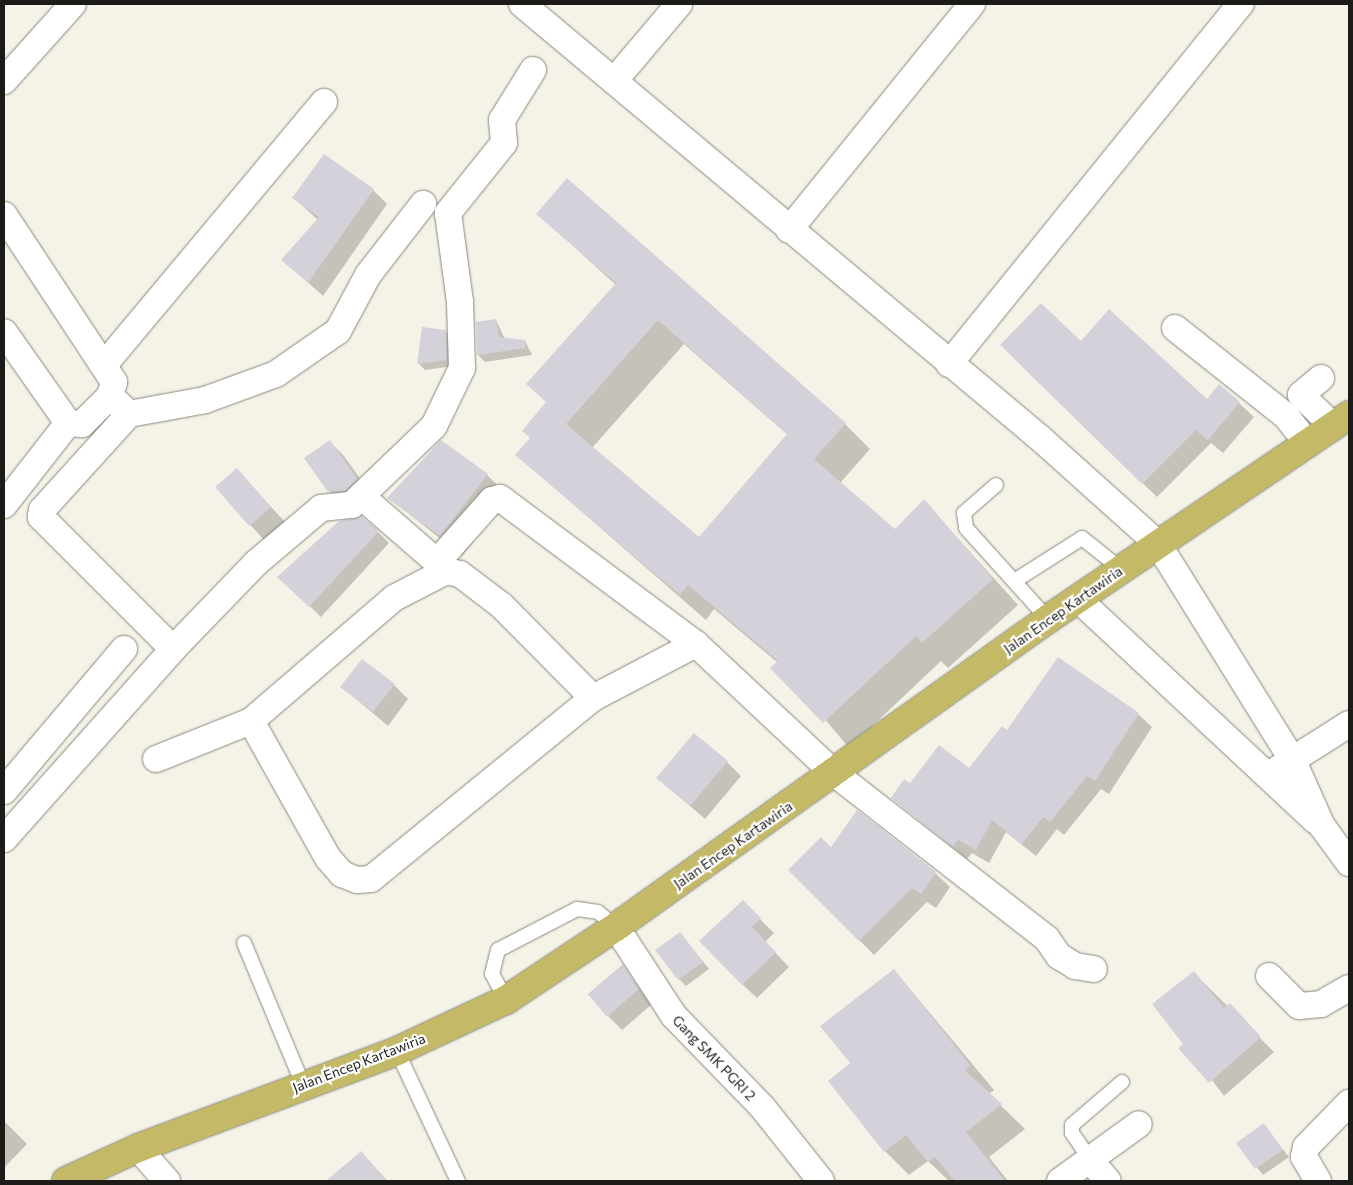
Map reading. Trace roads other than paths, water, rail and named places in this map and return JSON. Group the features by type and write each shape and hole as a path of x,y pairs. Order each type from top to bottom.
{"main road":[{"name":"Jalan Encep Kartawiria","path":"66,1181 138,1148 398,1051 506,1000 616,928 834,774 1048,619 1307,442 1341,421"}],"street":[{"path":"4,81 73,4"},
{"path":"522,4 949,364 1158,544 1293,761 1322,826 1349,863"},
{"path":"614,82 679,4"},
{"path":"789,230 972,4"},
{"path":"949,364 1241,4"},
{"path":"4,839 173,649 256,563 321,508 352,505 434,426 462,368 460,302 448,213 504,143 502,120 533,70"},
{"path":"104,366 324,102"},
{"path":"173,649 41,517 42,510 130,414 205,400 276,374 338,331 368,275 423,204"},
{"path":"4,216 114,382 110,396 82,424 68,422 4,332"},
{"path":"1175,328 1286,416 1307,442"},
{"path":"1320,378 1300,395 1341,421"},
{"path":"110,396 130,414"},
{"path":"4,505 68,422"},
{"path":"362,496 437,562 492,500 500,498 696,644 834,774 1047,939 1064,959 1094,969"},
{"path":"156,760 252,721 394,598 446,572 460,574 502,605 593,698"},
{"path":"1078,599 1264,776 1322,826"},
{"path":"252,721 328,858 342,874 356,880 371,879 593,698 696,644"},
{"path":"4,791 124,650"},
{"path":"1264,776 1293,761 1349,724"},
{"name":"Gang SMK PGRI 2","path":"616,928 674,1016 763,1108 821,1181"},
{"path":"1269,976 1300,1006 1310,1007 1349,988"},
{"path":"1318,1181 1304,1156 1306,1148 1349,1103"},
{"path":"1060,1181 1092,1161 1139,1124"},
{"path":"138,1148 167,1181"},
{"path":"1092,1161 1108,1181"}],"lane":[{"path":"996,485 964,513 964,520 1048,619"},
{"path":"1016,580 1082,538 1121,569"},
{"path":"506,1000 492,974 498,950 577,909 598,912 616,928"},
{"path":"244,943 303,1085"},
{"path":"398,1051 458,1181"},
{"path":"1092,1161 1072,1133 1072,1125 1075,1118 1122,1082"}]}
